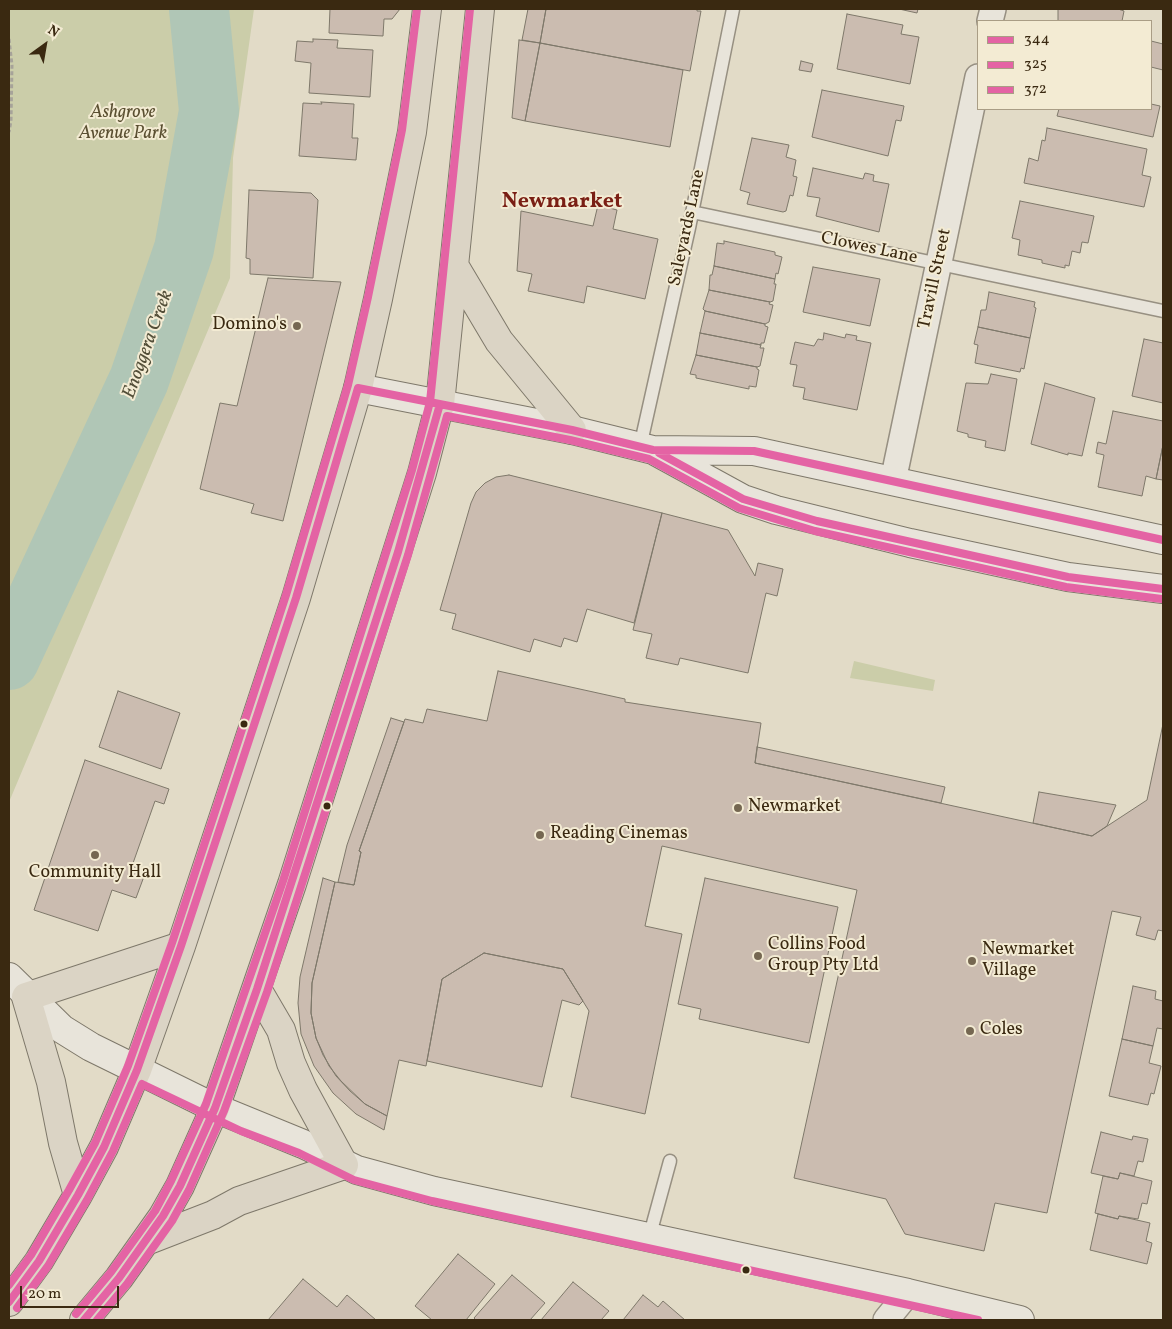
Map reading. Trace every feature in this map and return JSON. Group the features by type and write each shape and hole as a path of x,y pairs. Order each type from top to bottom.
{"main road":[{"path":"9,1302 39,1261 78,1195 104,1147 137,1070 182,946 317,532 358,388 404,179 412,132 427,9"},
{"path":"84,1320 146,1241 180,1186 214,1108 258,989 422,473 440,404 480,9"},
{"path":"455,267 499,341 572,430"},
{"path":"358,388 572,430 647,448 754,451 1163,540"},
{"path":"647,448 743,499 776,510 910,543 1068,577 1163,589"},
{"path":"18,987 182,946"},
{"path":"18,987 62,1029 137,1070 214,1108 303,1144 344,1165 434,1191 1020,1320"},
{"path":"18,987 51,1082 63,1143 78,1195"},
{"path":"258,989 281,1030 288,1057 303,1090 344,1165"},
{"path":"146,1241 213,1215 239,1201 344,1165"}],"street":[{"name":"Travill Street","path":"893,481 977,82"},
{"path":"886,1320 908,1294"}],"lane":[{"name":"Saleyards Lane","path":"647,448 733,9"},
{"name":"Clowes Lane","path":"692,212 1163,311"},
{"path":"649,1238 670,1160"}],"path":[{"path":"9,39 12,65 11,121 9,132"}],"green space":[{"name":"Ashgrove Avenue Park","path":"9,9 254,9 233,158 230,278 9,802"},
{"path":"854,661 935,680 933,691 850,678"}],"building":[{"path":"330,9 400,9 392,19 384,19 383,36 329,33"},
{"path":"528,9 546,9 540,43 522,40"},
{"path":"546,9 697,9 697,11 701,11 690,71 540,43"},
{"path":"899,9 918,9 917,13"},
{"path":"1058,9 1118,9 1124,11 1122,20 1058,20"},
{"path":"847,14 903,25 901,34 919,37 910,84 837,69"},
{"path":"313,39 338,40 337,48 373,50 370,97 309,93 311,63 295,61 297,41 313,42"},
{"path":"519,40 540,43 525,121 512,118"},
{"path":"1152,41 1163,44 1163,70 1152,67"},
{"path":"540,43 683,70 670,147 525,121"},
{"path":"801,61 813,64 811,72 799,70"},
{"path":"822,90 904,106 901,121 896,120 888,156 812,137"},
{"path":"321,102 354,104 352,138 358,138 356,160 299,156 303,103 322,104"},
{"path":"1152,104 1160,106 1153,137 1057,116 1059,110 1152,110"},
{"path":"1047,128 1147,149 1142,175 1151,177 1144,207 1024,183 1029,158 1038,161 1042,140 1045,141"},
{"path":"752,138 789,145 786,157 796,160 793,176 797,177 793,196 790,195 786,211 783,212 747,204 750,193 740,190"},
{"path":"813,168 863,179 865,173 874,175 873,181 889,184 879,232 816,216 820,198 807,196"},
{"path":"249,190 311,193 318,200 313,278 250,274 250,259 246,258"},
{"path":"1020,201 1094,216 1088,243 1082,242 1080,253 1072,251 1069,266 1065,265 1065,268 1042,263 1042,260 1018,255 1020,240 1012,238"},
{"path":"598,205 617,210 613,229 658,239 645,299 587,286 584,303 528,291 532,274 517,271 521,211 593,226"},
{"path":"724,241 775,252 775,255 782,257 775,279 714,266 717,243 724,244"},
{"path":"714,266 775,279 773,301 709,290 710,275 712,275"},
{"path":"813,267 880,279 870,326 803,312"},
{"path":"268,278 341,282 283,521 251,513 254,504 200,489 220,403 237,406"},
{"path":"709,290 770,302 769,304 773,305 769,322 765,324 705,311 703,309"},
{"path":"989,292 1035,302 1034,307 1036,308 1030,338 978,327 981,310 986,310"},
{"path":"705,311 765,324 768,327 764,343 761,343 761,345 700,333"},
{"path":"978,327 1030,338 1024,369 1021,368 1020,372 975,363 978,345 974,344"},
{"path":"700,333 761,345 760,348 764,348 760,366 696,355"},
{"path":"824,333 845,338 846,334 857,336 856,340 871,343 857,410 803,399 805,388 793,386 797,365 790,364 795,342 814,346 818,339 823,340"},
{"path":"1144,339 1163,343 1163,403 1132,396"},
{"path":"696,355 757,367 759,370 756,387 749,386 749,389 696,378 696,375 690,374"},
{"path":"991,374 1017,379 1005,451 985,447 986,441 968,437 968,434 957,431 966,383 988,384"},
{"path":"1045,383 1095,398 1082,456 1068,453 1068,455 1031,444"},
{"path":"1113,411 1163,421 1163,445 1156,479 1146,476 1142,496 1098,487 1104,455 1096,453 1098,442 1106,444"},
{"path":"1163,445 1163,480 1156,479"},
{"path":"509,475 662,513 634,623 587,609 577,642 564,638 561,647 534,639 530,652 452,629 456,614 440,610 471,503 476,492 485,483 496,477"},
{"path":"662,513 728,530 755,576 758,563 783,569 777,596 766,593 748,673 680,658 678,665 646,658 652,634 633,630"},
{"name":"Newmarket Village","path":"498,671 625,699 625,702 761,723 755,763 1092,836 1147,800 1163,724 1163,931 1158,930 1155,940 1136,935 1141,917 1112,911 1047,1213 995,1203 984,1251 905,1234 886,1199 794,1178 857,890 662,846 645,926 682,934 645,1114 571,1097 589,1011 563,969 484,953 442,979 426,1066 399,1060 387,1116 365,1104 350,1091 336,1076 323,1055 316,1038 311,1013 312,983 335,882 354,885 361,852 359,851 405,719 423,723 427,709 487,721"},
{"path":"118,691 180,713 161,769 99,747"},
{"path":"391,718 404,722 359,851 361,852 354,885 338,882 347,845"},
{"path":"757,747 945,787 941,803 755,763"},
{"name":"Community Hall","path":"85,760 169,789 164,804 155,801 132,866 146,871 136,898 112,890 98,931 34,910"},
{"path":"1039,792 1116,805 1107,826 1092,836 1033,823"},
{"path":"323,878 335,882 312,983 311,1013 316,1038 329,1066 341,1081 365,1104 387,1116 384,1130 356,1114 333,1093 314,1066 301,1034 298,1003 300,977"},
{"name":"Collins Food Group Pty Ltd","path":"705,878 838,907 809,1043 699,1019 701,1009 678,1004"},
{"path":"484,953 563,969 583,1001 579,1005 562,1000 542,1087 427,1061 442,979"},
{"path":"1133,986 1156,991 1155,999 1163,1001 1163,1029 1157,1028 1153,1046 1122,1039"},
{"path":"1122,1039 1153,1046 1149,1063 1161,1066 1154,1094 1151,1093 1148,1105 1109,1096"},
{"path":"1101,1132 1132,1140 1133,1136 1148,1139 1143,1162 1138,1161 1134,1176 1120,1173 1118,1179 1091,1173"},
{"path":"1120,1173 1152,1181 1147,1204 1142,1203 1138,1219 1119,1216 1118,1219 1095,1213 1103,1176 1118,1179"},
{"path":"1098,1214 1118,1219 1119,1216 1150,1223 1146,1241 1152,1243 1147,1264 1090,1250"},
{"path":"458,1254 495,1284 466,1320 432,1320 415,1306"},
{"path":"512,1275 545,1303 530,1320 476,1320 474,1318"},
{"path":"303,1279 337,1307 347,1295 376,1320 268,1320"},
{"path":"573,1282 609,1311 601,1320 541,1320"},
{"path":"643,1295 658,1307 663,1301 685,1320 623,1320"}],"waterway":[{"name":"Enoggera Creek","path":"9,660 139,380 184,249 209,111 199,9"}],"transit line":[{"name":"372","path":"9,1285 31,1255 95,1143 128,1066 172,943 286,595 348,385 368,297 402,130 417,9"},
{"name":"372","path":"76,1314 111,1272 155,1211 171,1181 206,1104 283,881 412,470 430,402 470,9"},
{"name":"344","path":"9,1302 39,1261 78,1195 104,1147 137,1070 181,946 296,598 358,388 572,430 653,450 754,451 1163,540"},
{"name":"344","path":"84,1320 119,1278 163,1216 180,1186 215,1108 257,989 398,552 440,404"},
{"name":"325","path":"97,1320 127,1284 172,1221 189,1190 224,1111 267,992 408,555 447,416 570,440 649,459 739,508 815,531 1066,587 1162,599"},
{"name":"344","path":"659,453 743,499 817,521 1068,577 1163,589"},
{"name":"325","path":"17,1308 48,1266 87,1200 113,1151 142,1084 241,1131 299,1153 354,1180 432,1201 978,1320"}],"place":[{"name":"Domino's","path":"297,326"},
{"name":"Newmarket","path":"738,808"},
{"name":"Reading Cinemas","path":"540,835"},
{"name":"Community Hall","path":"95,855"},
{"name":"Collins Food Group Pty Ltd","path":"758,956"},
{"name":"Newmarket Village","path":"972,961"},
{"name":"Coles","path":"970,1031"}],"district":[{"name":"Newmarket","path":"562,203"}]}
